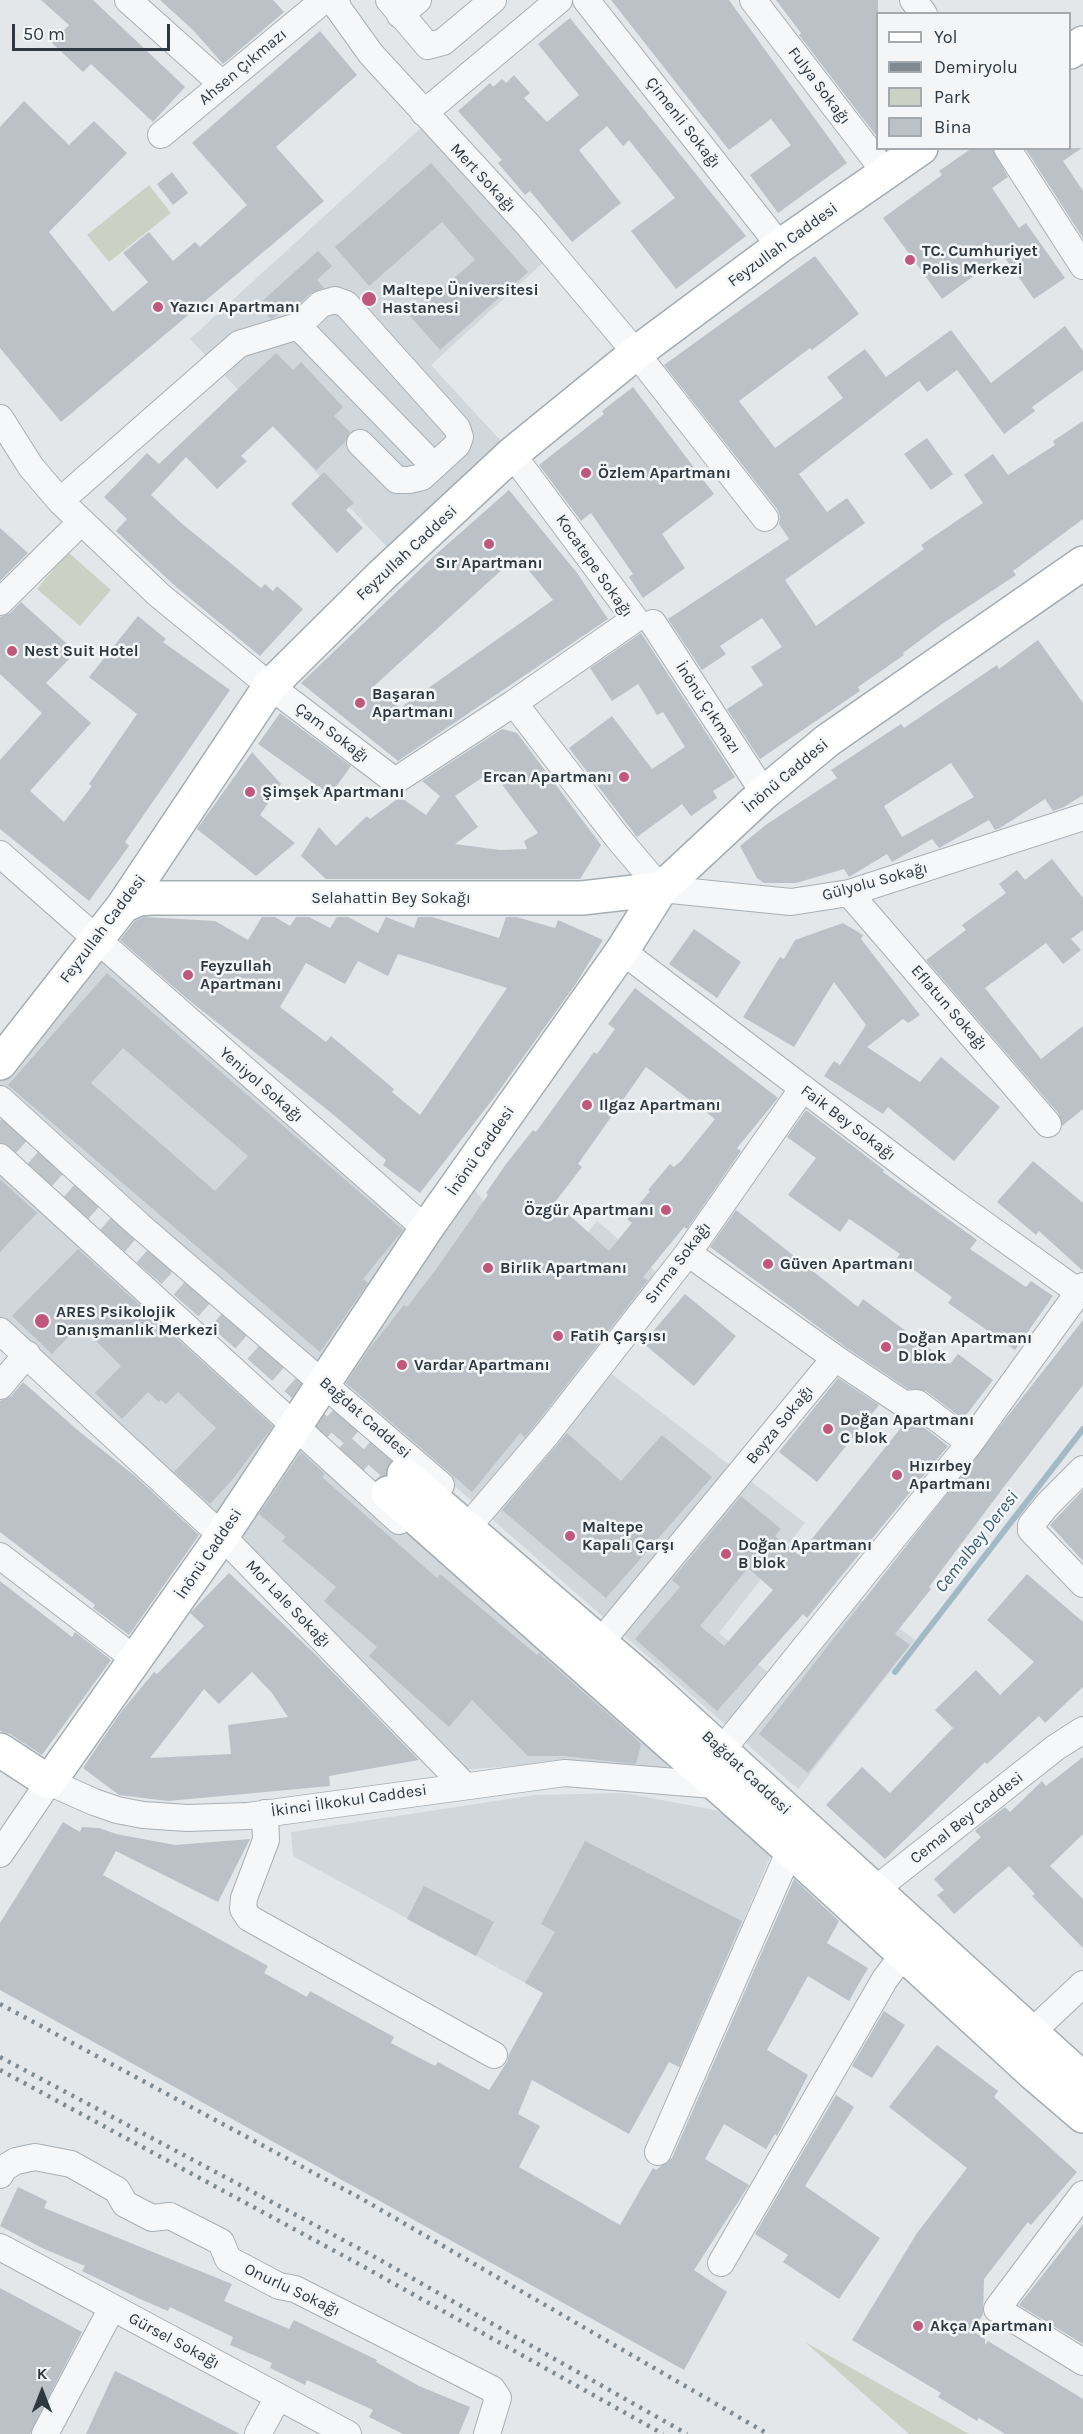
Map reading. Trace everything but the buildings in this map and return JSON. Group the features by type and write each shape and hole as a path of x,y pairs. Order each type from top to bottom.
{"main road":[{"name":"Feyzullah Caddesi","path":"0,1063 123,906 270,686 381,576 512,454 636,353 780,246 918,150"},
{"name":"İnönü Caddesi","path":"49,1782 222,1536 426,1229 622,951 661,890 764,793 828,740 1083,563"},
{"name":"Selahattin Bey Sokağı","path":"123,906 139,899 151,898 582,897 661,890"},
{"name":"Bağdat Caddesi","path":"1083,2079 1021,2042 903,1955 863,1900 726,1744 582,1625 396,1483 451,1549 713,1785 790,1850 863,1900 1021,2042 1083,2116"},
{"name":"İkinci İlkokul Caddesi","path":"0,1750 49,1782"}],"street":[{"path":"128,0 222,84"},
{"name":"Ahsen Çıkmazı","path":"161,135 324,0"},
{"name":"Mert Sokağı","path":"336,0 338,8 368,49 529,226 636,353 765,518"},
{"path":"402,5 429,46 435,46 494,0"},
{"path":"424,113 559,0"},
{"name":"Çimenli Sokağı","path":"586,0 780,246"},
{"name":"Fulya Sokağı","path":"753,0 885,172"},
{"path":"913,0 922,12"},
{"path":"1008,150 1083,266"},
{"path":"60,501 239,344 298,327 321,304 335,300 346,304 457,428 460,437 457,445 422,477 397,480 360,443"},
{"path":"298,327 434,466"},
{"name":"Çam Sokağı","path":"0,418 31,466 60,501 159,596 270,686 395,781 514,703"},
{"name":"Kocatepe Sokağı","path":"512,454 635,619 514,703"},
{"path":"0,602 81,522"},
{"name":"İnönü Çıkmazı","path":"653,623 764,793"},
{"path":"514,703 617,837 661,890"},
{"name":"Gülyolu Sokağı","path":"661,890 790,902 849,893 1083,817"},
{"name":"Yeniyol Sokağı","path":"0,854 99,939 240,1068 426,1229"},
{"name":"Eflatun Sokağı","path":"849,893 1048,1124"},
{"name":"Faik Bey Sokağı","path":"622,951 803,1088 1080,1288"},
{"name":"Sırma Sokağı","path":"477,1516 547,1434 688,1252 803,1088"},
{"name":"Bağdat Caddesi","path":"0,1099 140,1226 323,1382 609,1632 726,1744"},
{"path":"0,1157 436,1555 451,1549"},
{"path":"688,1252 835,1358 904,1404 917,1403 970,1443"},
{"path":"726,1744 970,1443 1080,1288"},
{"name":"Mor Lale Sokağı","path":"0,1331 222,1536 464,1785"},
{"path":"0,1386 27,1354"},
{"name":"Beyza Sokağı","path":"609,1632 835,1358"},
{"path":"1083,1469 1031,1525 1034,1536 1083,1584"},
{"path":"0,1556 136,1660"},
{"name":"Cemal Bey Caddesi","path":"863,1900 1055,1748 1083,1730"},
{"name":"İkinci İlkokul Caddesi","path":"49,1782 94,1802 143,1815 188,1818 266,1813 565,1773 713,1785"},
{"name":"İnönü Caddesi","path":"0,1854 49,1782"},
{"path":"266,1813 267,1840 244,1898 243,1909 249,1918 494,2055"},
{"path":"658,2152 790,1850"},
{"path":"721,2263 885,1979 903,1955"},
{"path":"1021,2042 1083,1984"},
{"name":"Onurlu Sokağı","path":"0,2175 4,2168 16,2161 35,2157 71,2164 117,2190 125,2204 152,2218 170,2216 220,2242 228,2259 279,2286 295,2289 492,2389 498,2398 488,2434"},
{"path":"1083,2194 997,2308 1083,2362"},
{"name":"Gürsel Sokağı","path":"0,2247 348,2434"},
{"path":"45,2434 112,2308"},
{"path":"258,2434 278,2397"}],"shaded area":[{"name":"Maltepe Üniversitesi Hastanesi","path":"424,125 547,259 431,365 502,442 387,547 190,339"},
{"path":"105,947 420,1221 316,1368 0,1089 0,1077"},
{"path":"0,1168 282,1425 211,1525 0,1336"},
{"path":"472,1187 550,1279 597,1221 661,1276 600,1365 805,1523 719,1633 780,1682 853,1594 915,1640 798,1789 339,1384"},
{"path":"297,1440 377,1505 674,1763 655,1772 556,1763 459,1770 233,1544"},
{"path":"624,1793 715,1810 750,1828 773,1850 681,2068 293,1856 291,1832 535,1795"}],"green space":[{"path":"149,185 171,213 109,262 87,235"},
{"path":"68,552 111,590 80,626 37,589"},
{"path":"805,2342 969,2434 909,2434"}],"waterway":[{"name":"Cemalbey Deresi","path":"895,1672 1083,1429"}],"tunnel":[{"path":"0,1121 404,1474"},
{"path":"302,1416 388,1493"}],"railway":[{"path":"0,2004 362,2199 768,2434"},
{"path":"0,2057 373,2256 687,2434"},
{"path":"0,2070 366,2268 663,2434"}],"place":[{"name":"TC. Cumhuriyet Polis Merkezi","path":"910,260"},
{"name":"Maltepe Üniversitesi Hastanesi","path":"369,299"},
{"name":"Yazıcı Apartmanı","path":"158,307"},
{"name":"Özlem Apartmanı","path":"586,473"},
{"name":"Sır Apartmanı","path":"489,544"},
{"name":"Nest Suit Hotel","path":"12,651"},
{"name":"Başaran Apartmanı","path":"360,703"},
{"name":"Ercan Apartmanı","path":"624,777"},
{"name":"Şimşek Apartmanı","path":"250,792"},
{"name":"Feyzullah Apartmanı","path":"188,975"},
{"name":"Ilgaz Apartmanı","path":"587,1105"},
{"name":"Özgür Apartmanı","path":"666,1210"},
{"name":"Güven Apartmanı","path":"768,1264"},
{"name":"Birlik Apartmanı","path":"488,1268"},
{"name":"ARES Psikolojik Danışmanlık Merkezi","path":"42,1321"},
{"name":"Fatih Çarşısı","path":"558,1336"},
{"name":"Doğan Apartmanı D blok","path":"886,1347"},
{"name":"Vardar Apartmanı","path":"402,1365"},
{"name":"Doğan Apartmanı C blok","path":"828,1429"},
{"name":"Hızırbey Apartmanı","path":"897,1475"},
{"name":"Maltepe Kapalı Çarşı","path":"570,1536"},
{"name":"Doğan Apartmanı B blok","path":"726,1554"},
{"name":"Akça Apartmanı","path":"918,2326"}]}
